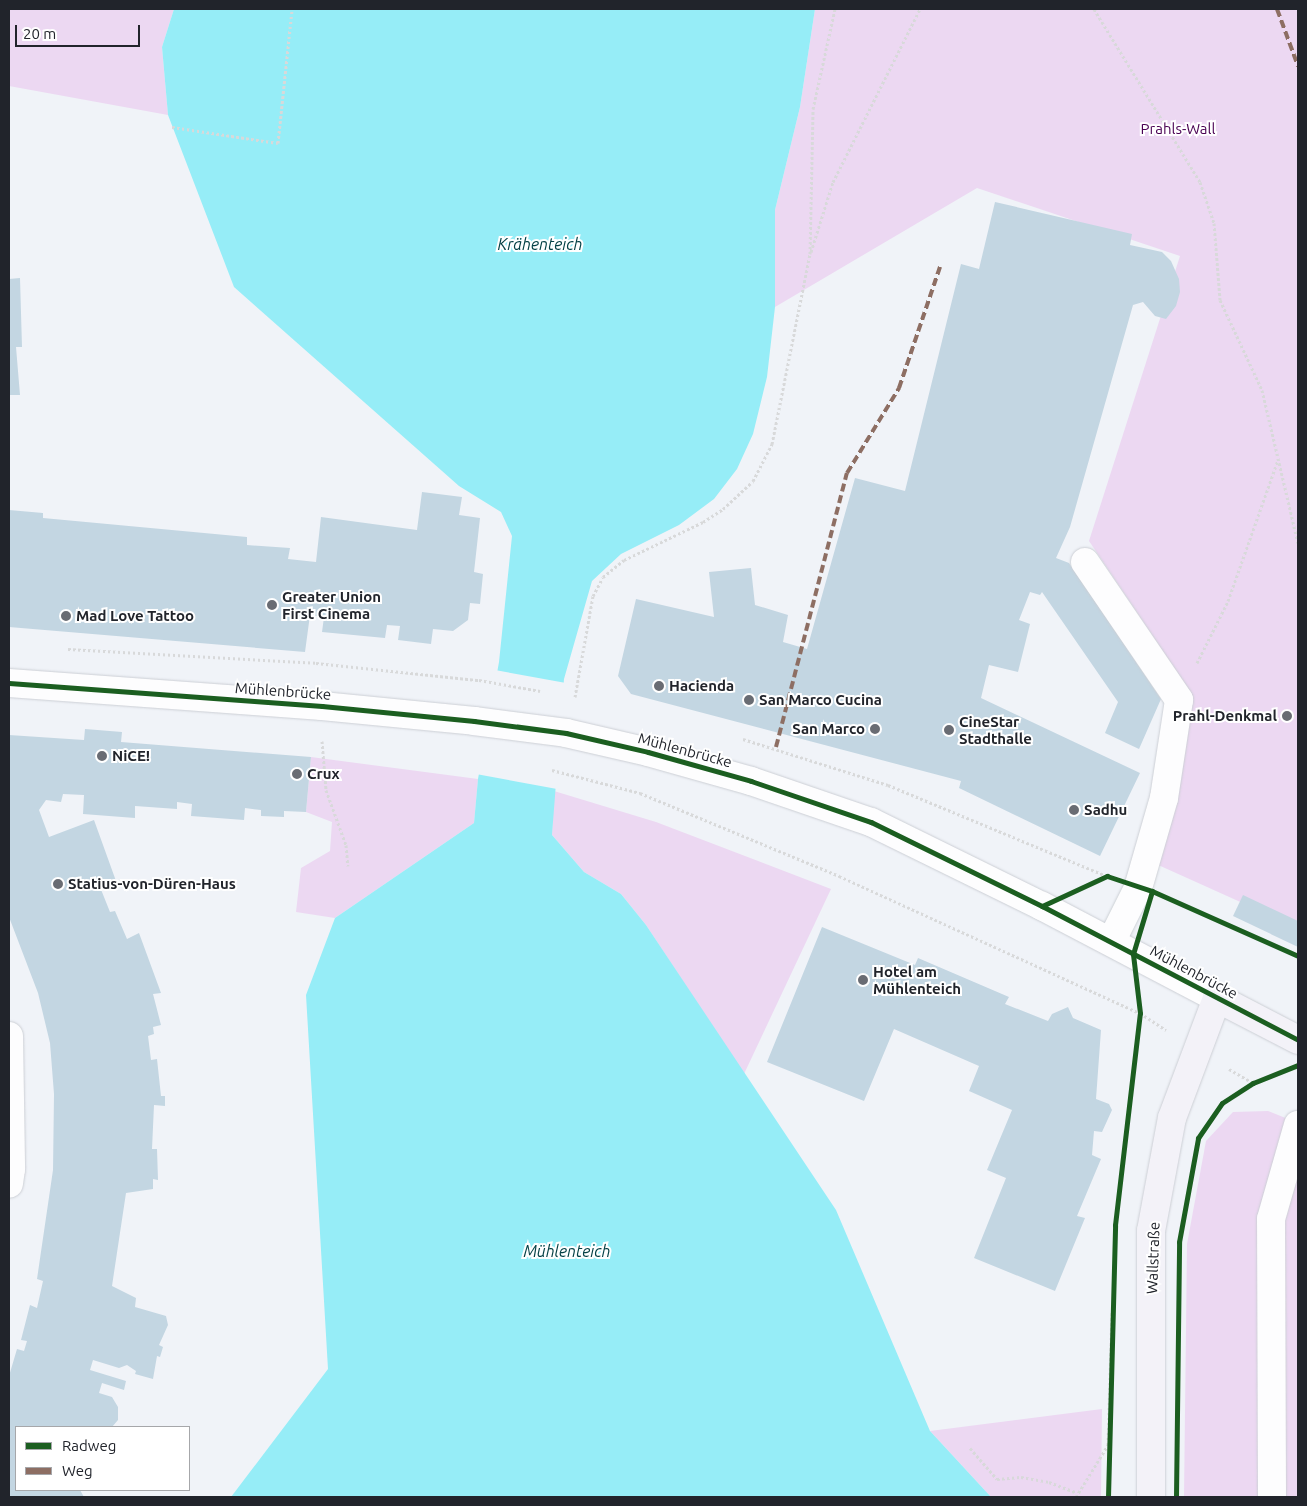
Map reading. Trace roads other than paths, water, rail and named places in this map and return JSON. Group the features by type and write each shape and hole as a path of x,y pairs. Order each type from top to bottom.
{"main road":[{"name":"Mühlenbrücke","path":"1217,998 1298,1040"},
{"name":"Wallstraße","path":"1151,1497 1151,1231 1172,1118 1217,998"}],"street":[{"path":"1085,562 1179,700 1164,798 1138,888 1111,942"},
{"name":"Mühlenbrücke","path":"9,683 322,706 474,721 566,733 648,752 742,778 871,822 1111,942 1217,998"},
{"path":"9,1036 11,1168 9,1184"},
{"path":"1272,1497 1271,1219 1298,1125"}],"water":[{"path":"174,9 815,9 800,107 775,210 775,307 767,377 753,434 737,469 714,499 679,525 621,554 592,581 564,679 552,835 584,872 621,894 646,925 836,1210 930,1431 991,1497 231,1497 328,1369 306,995 335,918 474,823 478,779 499,662 512,536 501,512 459,486 234,287 168,115 162,47"}],"place":[{"name":"Greater Union First Cinema","path":"272,605"},
{"name":"Mad Love Tattoo","path":"66,616"},
{"name":"Hacienda","path":"659,686"},
{"name":"San Marco Cucina","path":"749,700"},
{"name":"Prahl-Denkmal","path":"1287,716"},
{"name":"San Marco","path":"875,729"},
{"name":"CineStar Stadthalle","path":"949,730"},
{"name":"NiCE!","path":"102,756"},
{"name":"Crux","path":"297,774"},
{"name":"Sadhu","path":"1074,810"},
{"name":"Statius-von-Düren-Haus","path":"58,884"},
{"name":"Hotel am Mühlenteich","path":"863,980"}],"park label":[{"name":"Prahls-Wall","path":"1178,129"}],"water label":[{"name":"Krähenteich","path":"540,244"},
{"name":"Mühlenteich","path":"567,1251"}]}
